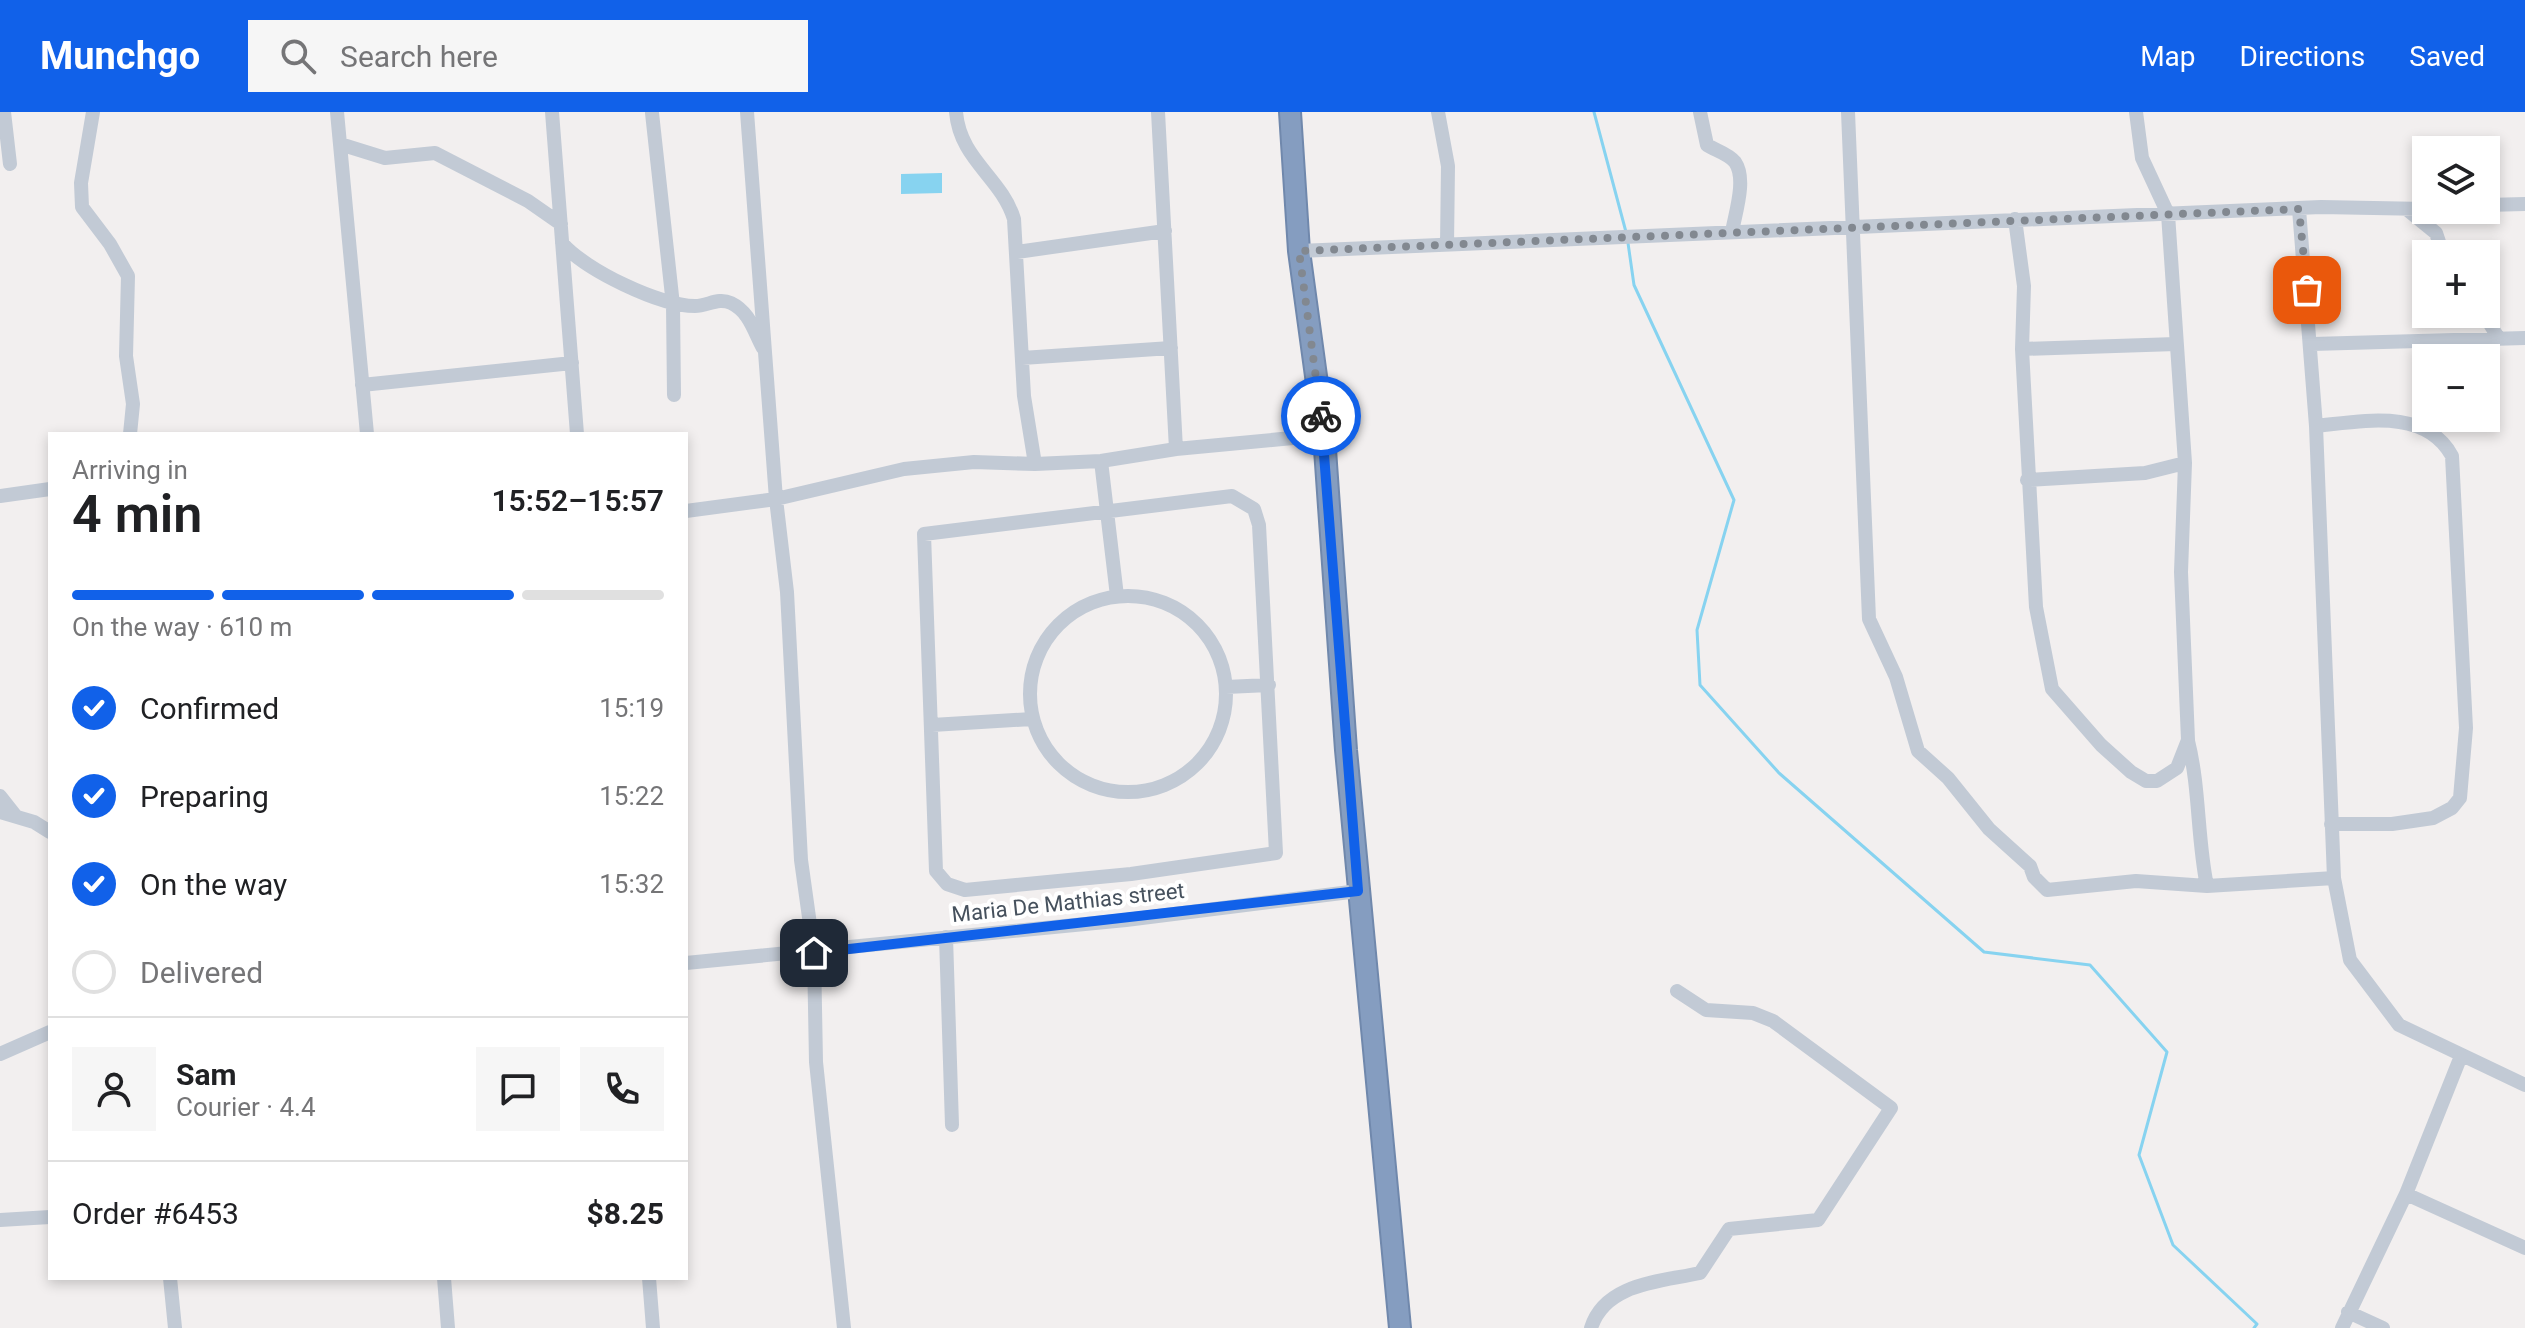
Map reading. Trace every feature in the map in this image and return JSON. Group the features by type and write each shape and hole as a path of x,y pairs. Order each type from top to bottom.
{"highway":[{"path":"1290,112 1299,251 1324,435 1358,891 1400,1328"}],"street":[{"path":"4,112 10,164"},
{"path":"93,112 81,183 82,207 110,244 128,276 126,356 133,404 130,432"},
{"path":"337,112 367,432"},
{"path":"552,112 577,432"},
{"path":"747,112 776,499 787,592 801,860 814,953 816,1062 844,1328"},
{"path":"956,112 964,146 1011,211 1017,252 1025,411 1035,464"},
{"path":"1158,112 1176,449"},
{"path":"1438,112 1448,166 1447,245"},
{"path":"1700,112 1707,145 1730,158 1737,167 1739,183 1732,232"},
{"path":"1848,112 1869,619 1896,677 1918,751 1948,778 1989,829 2030,866 2034,877 2047,890 2136,881 2207,886 2334,878"},
{"path":"2136,112 2142,158 2168,214 2185,463 2181,572 2188,740 2197,776 2199,851 2207,886"},
{"path":"652,113 673,305 674,395"},
{"path":"340,144 385,158 435,153 528,201 561,224"},
{"path":"2500,205 2525,204"},
{"path":"1299,251 2015,219 2299,209 2412,211"},
{"path":"2299,209 2312,344 2334,878 2350,960 2399,1025 2525,1085"},
{"path":"2409,211 2436,233 2438,240"},
{"path":"2015,219 2024,286 2022,349 2036,607 2052,689 2101,745 2146,781 2170,775 2183,757 2188,740"},
{"path":"1017,252 1165,231"},
{"path":"562,243 630,289 673,305 695,306 721,301 733,304 748,317 767,356"},
{"path":"2492,328 2499,339"},
{"path":"2312,344 2525,338"},
{"path":"2022,349 2176,344"},
{"path":"1022,358 1171,348"},
{"path":"362,385 572,363"},
{"path":"2316,426 2363,421 2429,428 2443,439 2452,456 2466,728 2464,785 2452,808 2433,818 2392,824 2331,824"},
{"path":"688,511 776,499 904,469 974,462 1035,464 1101,461 1176,449 1324,435"},
{"path":"1101,461 1117,596"},
{"path":"2027,480 2145,473 2185,463"},
{"path":"0,496 48,489"},
{"path":"1232,496 1254,509 1259,525 1276,853 1131,874 965,890 947,884 936,871 924,534 1105,513 1232,496"},
{"path":"1117,596 1162,601 1191,618 1213,644 1226,687 1224,713 1216,738 1201,760 1180,777 1156,789 1130,793 1104,790 1079,780 1058,764 1042,743 1032,719 1030,685 1038,653 1051,634 1085,605 1117,596"},
{"path":"1226,687 1269,685"},
{"path":"932,725 1032,719"},
{"path":"0,796 7,814 48,831"},
{"name":"Maria De Mathias street","path":"688,963 814,953 1358,891"},
{"path":"946,937 952,1125"},
{"path":"1591,1328 1594,1317 1623,1289 1700,1273 1729,1229 1818,1220 1891,1108 1773,1021 1753,1013 1706,1010 1677,991"},
{"path":"0,1054 48,1033"},
{"path":"2342,1328 2406,1194 2461,1056"},
{"path":"2406,1194 2525,1248"},
{"path":"0,1220 48,1217"},
{"path":"170,1280 175,1328"},
{"path":"444,1280 448,1328"},
{"path":"649,1280 653,1328"},
{"path":"2348,1312 2383,1328"}],"water":[{"path":"942,173 942,193 901,194 901,174"}],"waterway":[{"path":"1594,112 1626,232"},
{"path":"1628,243 1634,285 1734,500 1697,630 1700,685 1779,773 1984,952 2090,965 2167,1052 2139,1155 2173,1245 2257,1324 2254,1328"}],"way so far":[{"path":"1321,416 1299,251 1853,225 2299,209 2307,290"}],"route":[{"path":"814,953 1358,891 1321,416"}]}
